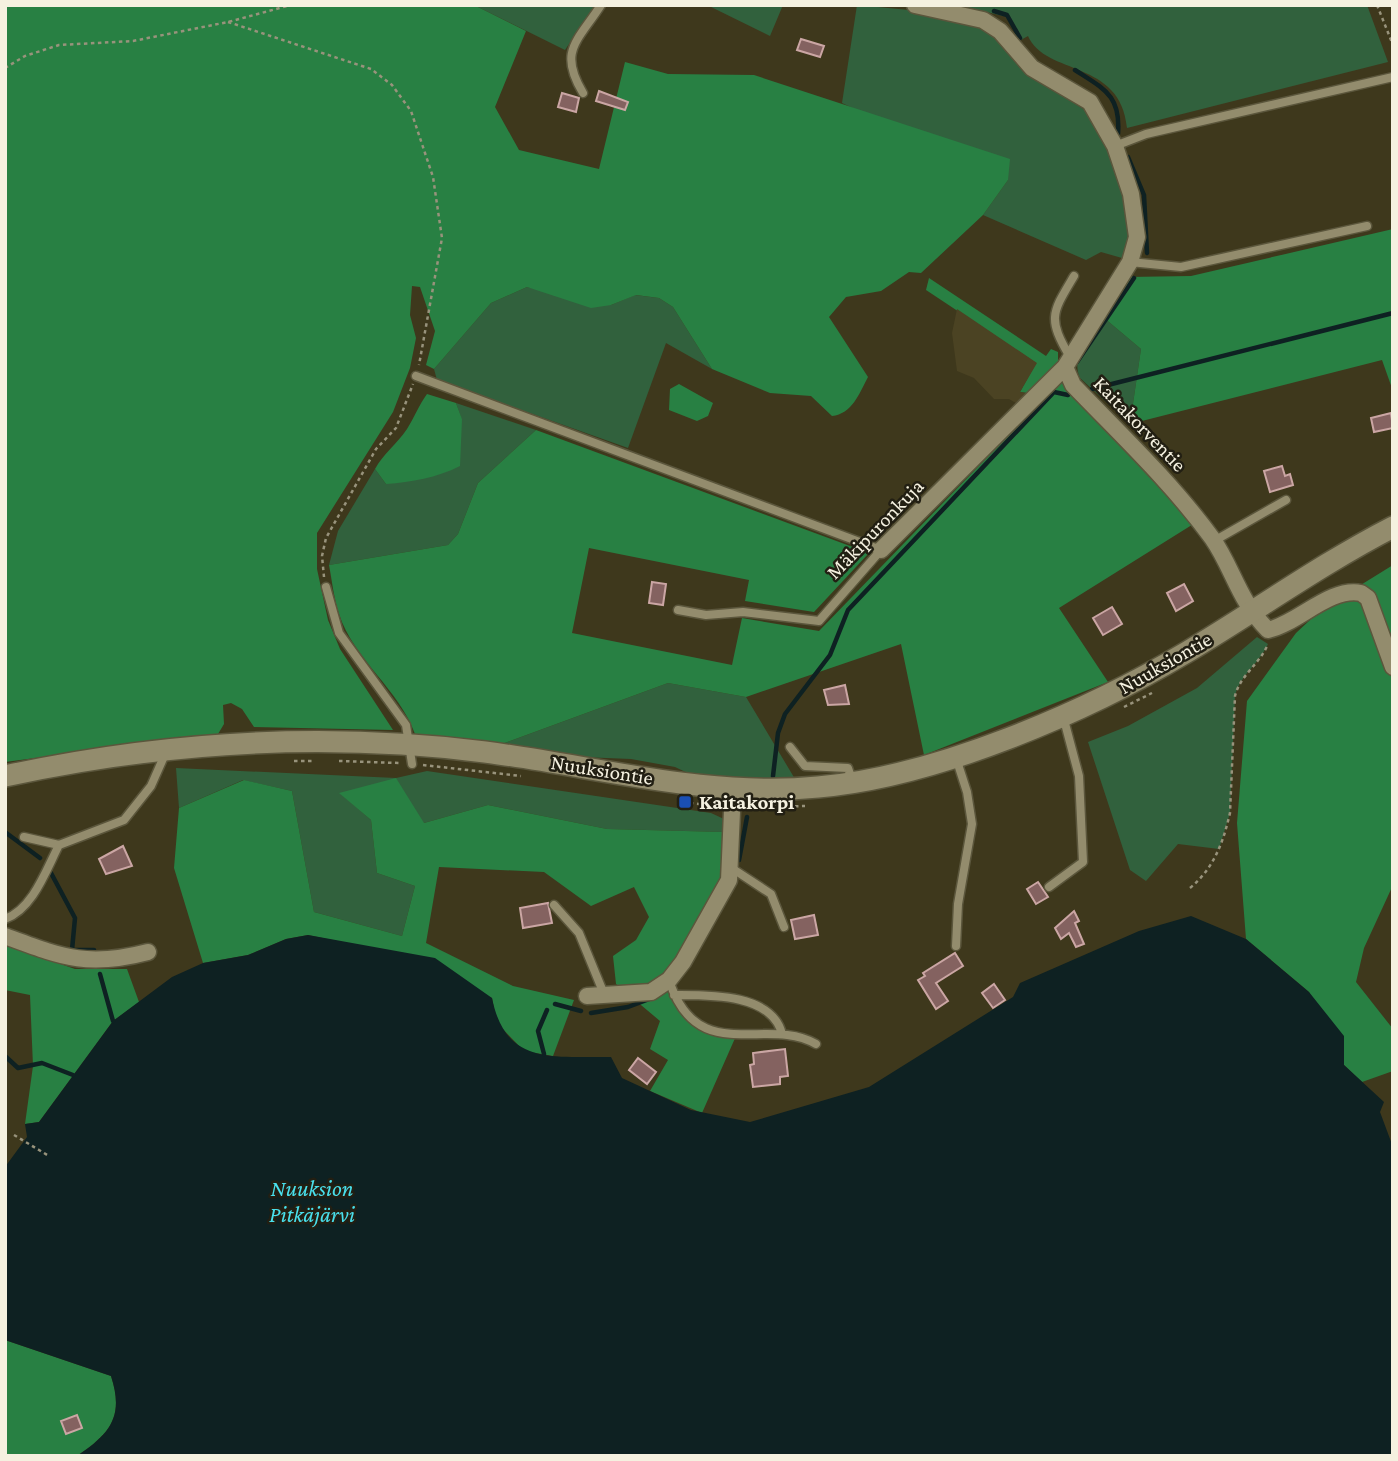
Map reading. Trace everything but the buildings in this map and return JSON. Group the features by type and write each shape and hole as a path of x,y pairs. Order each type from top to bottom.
{"street":[{"path":"915,5 983,20 1000,31 1032,68 1090,102 1115,146 1136,218 1137,237 1130,262 1067,362"},
{"name":"Kaitakorventie","path":"1067,362 1073,385 1181,496 1214,541 1235,586 1268,630"},
{"name":"Mäkipuronkuja","path":"881,550 1067,362"},
{"name":"Nuuksiontie","path":"5,776 167,749 318,741 411,755 483,752 733,799 853,782 956,755 1063,716 1143,677 1393,527"},
{"path":"1268,630 1293,622 1338,594 1360,593 1368,598 1393,667"},
{"path":"587,996 605,997 672,987 729,880 733,799"},
{"path":"5,936 78,959 115,960 148,952"}],"lane":[{"path":"583,93 570,72 569,54 601,5"},
{"path":"1115,146 1146,134 1393,77"},
{"path":"1130,262 1181,267 1367,226"},
{"path":"1067,362 1054,330 1054,310 1074,276"},
{"path":"416,376 881,550"},
{"path":"1214,541 1286,500"},
{"name":"Mäkipuronkuja","path":"678,610 706,615 743,612 819,621 881,550"},
{"path":"327,587 339,633 361,666 395,706 406,725 411,755"},
{"path":"1049,887 1083,862 1079,776 1063,716"},
{"path":"790,747 805,766 848,768 853,782"},
{"path":"24,836 59,845 124,820 151,786 167,749"},
{"path":"956,755 967,792 972,824 958,904 956,946"},
{"path":"5,919 14,916 35,892 59,845"},
{"path":"730,867 771,894 784,927"},
{"path":"554,905 579,933 605,997"},
{"path":"672,987 761,1007 776,1017 782,1034"},
{"path":"672,987 684,1012 706,1028 736,1036 782,1034 816,1044"}],"path":[{"path":"5,68 58,45 133,41 228,22 291,5"},
{"path":"1377,5 1393,45"},
{"path":"1381,14 1384,5"},
{"path":"228,22 371,69 393,85 411,111 433,177 442,238 427,332 416,376 396,428 376,449 326,538 321,556 327,587"},
{"path":"1190,888 1213,865 1226,830 1230,813 1235,696 1238,684 1261,660 1268,644 1268,630"},
{"path":"1119,710 1159,689"},
{"path":"331,761 411,755 527,777"},
{"path":"293,761 318,760"},
{"path":"685,802 733,799 817,805"},
{"path":"15,1135 49,1156"}],"green space":[{"path":"5,5 474,5 526,31 495,107 519,150 599,169 625,62 668,74 754,75 1010,159 1008,180 983,215 921,273 909,272 881,291 846,297 829,317 868,377 850,407 832,416 811,396 770,393 712,369 673,307 659,298 636,295 611,305 591,308 527,287 491,303 434,369 426,365 435,331 420,287 412,286 410,315 416,338 410,368 393,412 317,533 317,569 328,620 340,649 393,730 254,727 242,709 231,703 223,705 224,724 218,734 5,762"},
{"path":"474,5 595,5 565,50"},
{"path":"707,5 783,5 770,36"},
{"path":"857,5 919,11 986,28 1028,74 1085,110 1096,121 1123,188 1130,215 1129,245 1122,258 1101,252 1086,260 983,215 1008,180 842,103"},
{"path":"956,5 1367,5 1388,62 1127,128 1122,106 1111,90 1098,79 1050,58 1037,49 1028,36 1019,41 1008,17"},
{"path":"1393,229 1393,391 1382,360 1130,424 1141,349 1103,317 1128,277 1191,276"},
{"path":"929,278 1046,356 1051,349 1058,352 1058,365 1034,394 1020,392 1036,363 926,290"},
{"path":"527,287 611,305 635,295 659,298 673,307 712,369 666,343 628,448 437,380 434,369 491,303"},
{"path":"1103,317 1141,349 1130,424 1080,378 1079,354"},
{"path":"1061,381 1195,523 1059,608 1108,682 924,755 901,644 746,697 668,683 502,744 415,734 398,703 355,646 339,614 329,565 448,545 458,534 478,483 536,430 869,553 814,612 745,601 749,580 589,548 572,633 732,665 742,618 819,631"},
{"path":"679,384 713,403 708,416 697,421 669,410 670,389"},
{"path":"427,394 456,403 462,419 460,466 424,479 386,484 375,469 407,429"},
{"path":"456,403 536,430 478,483 458,534 448,545 329,565 338,531 375,469 386,484 462,420"},
{"path":"1393,565 1393,885 1364,948 1356,982 1393,1029 1393,1071 1362,1082 1344,1065 1309,992 1246,939 1237,823 1247,701 1296,633 1338,594 1351,591"},
{"path":"1257,637 1268,644 1241,682 1235,696 1230,813 1219,849 1178,844 1146,881 1130,870 1088,742 1128,726 1197,688"},
{"path":"668,683 746,697 795,779 694,776 675,767 631,759 581,757 502,744"},
{"path":"176,768 396,778 427,771 711,813 724,819 724,832 607,829 488,805 424,823 340,793 371,820 377,873 415,886 402,936 314,912 292,791 243,780 179,808"},
{"path":"396,778 424,823 488,805 607,829 724,832 722,877 678,958 674,995 706,1028 736,1036 702,1113 650,1091 668,1060 650,1049 660,1021 616,984 613,956 636,940 649,917 634,887 591,906 544,872 439,867 426,943 513,986 574,1000 553,1056 524,1051 497,1023 492,998 342,942 308,935 286,939 248,955 203,963 174,868 179,808 244,780 292,791 314,912 402,936 415,886 377,873 371,820 339,793"},
{"path":"5,945 75,969 127,969 139,1002 113,1021 39,1122 25,1124 33,1066 30,995 5,990"},
{"path":"5,1340 111,1376 115,1390 115,1413 106,1431 89,1448 77,1456 5,1456"}],"sand":[{"path":"957,309 1037,363 1020,392 1034,394 1021,406 1009,399 994,399 974,378 957,371 952,333"}],"water":[{"name":"Nuuksion Pitkäjärvi","path":"1191,916 1246,939 1309,992 1344,1036 1344,1065 1384,1102 1380,1112 1393,1147 1393,1456 77,1456 89,1448 112,1422 116,1402 111,1376 5,1340 5,1167 27,1137 25,1124 39,1122 113,1021 172,977 203,963 248,955 286,939 308,935 435,958 492,998 508,1036 521,1047 552,1056 611,1057 622,1078 691,1110 750,1122 869,1087 1013,997 1020,983 1139,931"}],"waterway":[{"path":"994,11 1007,15 1020,38"},
{"path":"1075,70 1109,94 1117,110 1118,134"},
{"path":"1128,157 1144,195 1147,253"},
{"path":"1077,362 1134,278"},
{"path":"1092,389 1393,313"},
{"path":"773,776 778,733 785,714 830,655 848,610 1054,392 1068,395"},
{"path":"739,860 747,817"},
{"path":"5,832 40,858"},
{"path":"51,873 75,918 72,950 94,950"},
{"path":"100,974 113,1021"},
{"path":"591,1013 628,1007 652,998"},
{"path":"555,1004 581,1011"},
{"path":"544,1054 538,1031 547,1010"},
{"path":"5,1056 18,1068 42,1063 73,1075"}],"place":[{"name":"Kaitakorpi","path":"685,802"}]}
